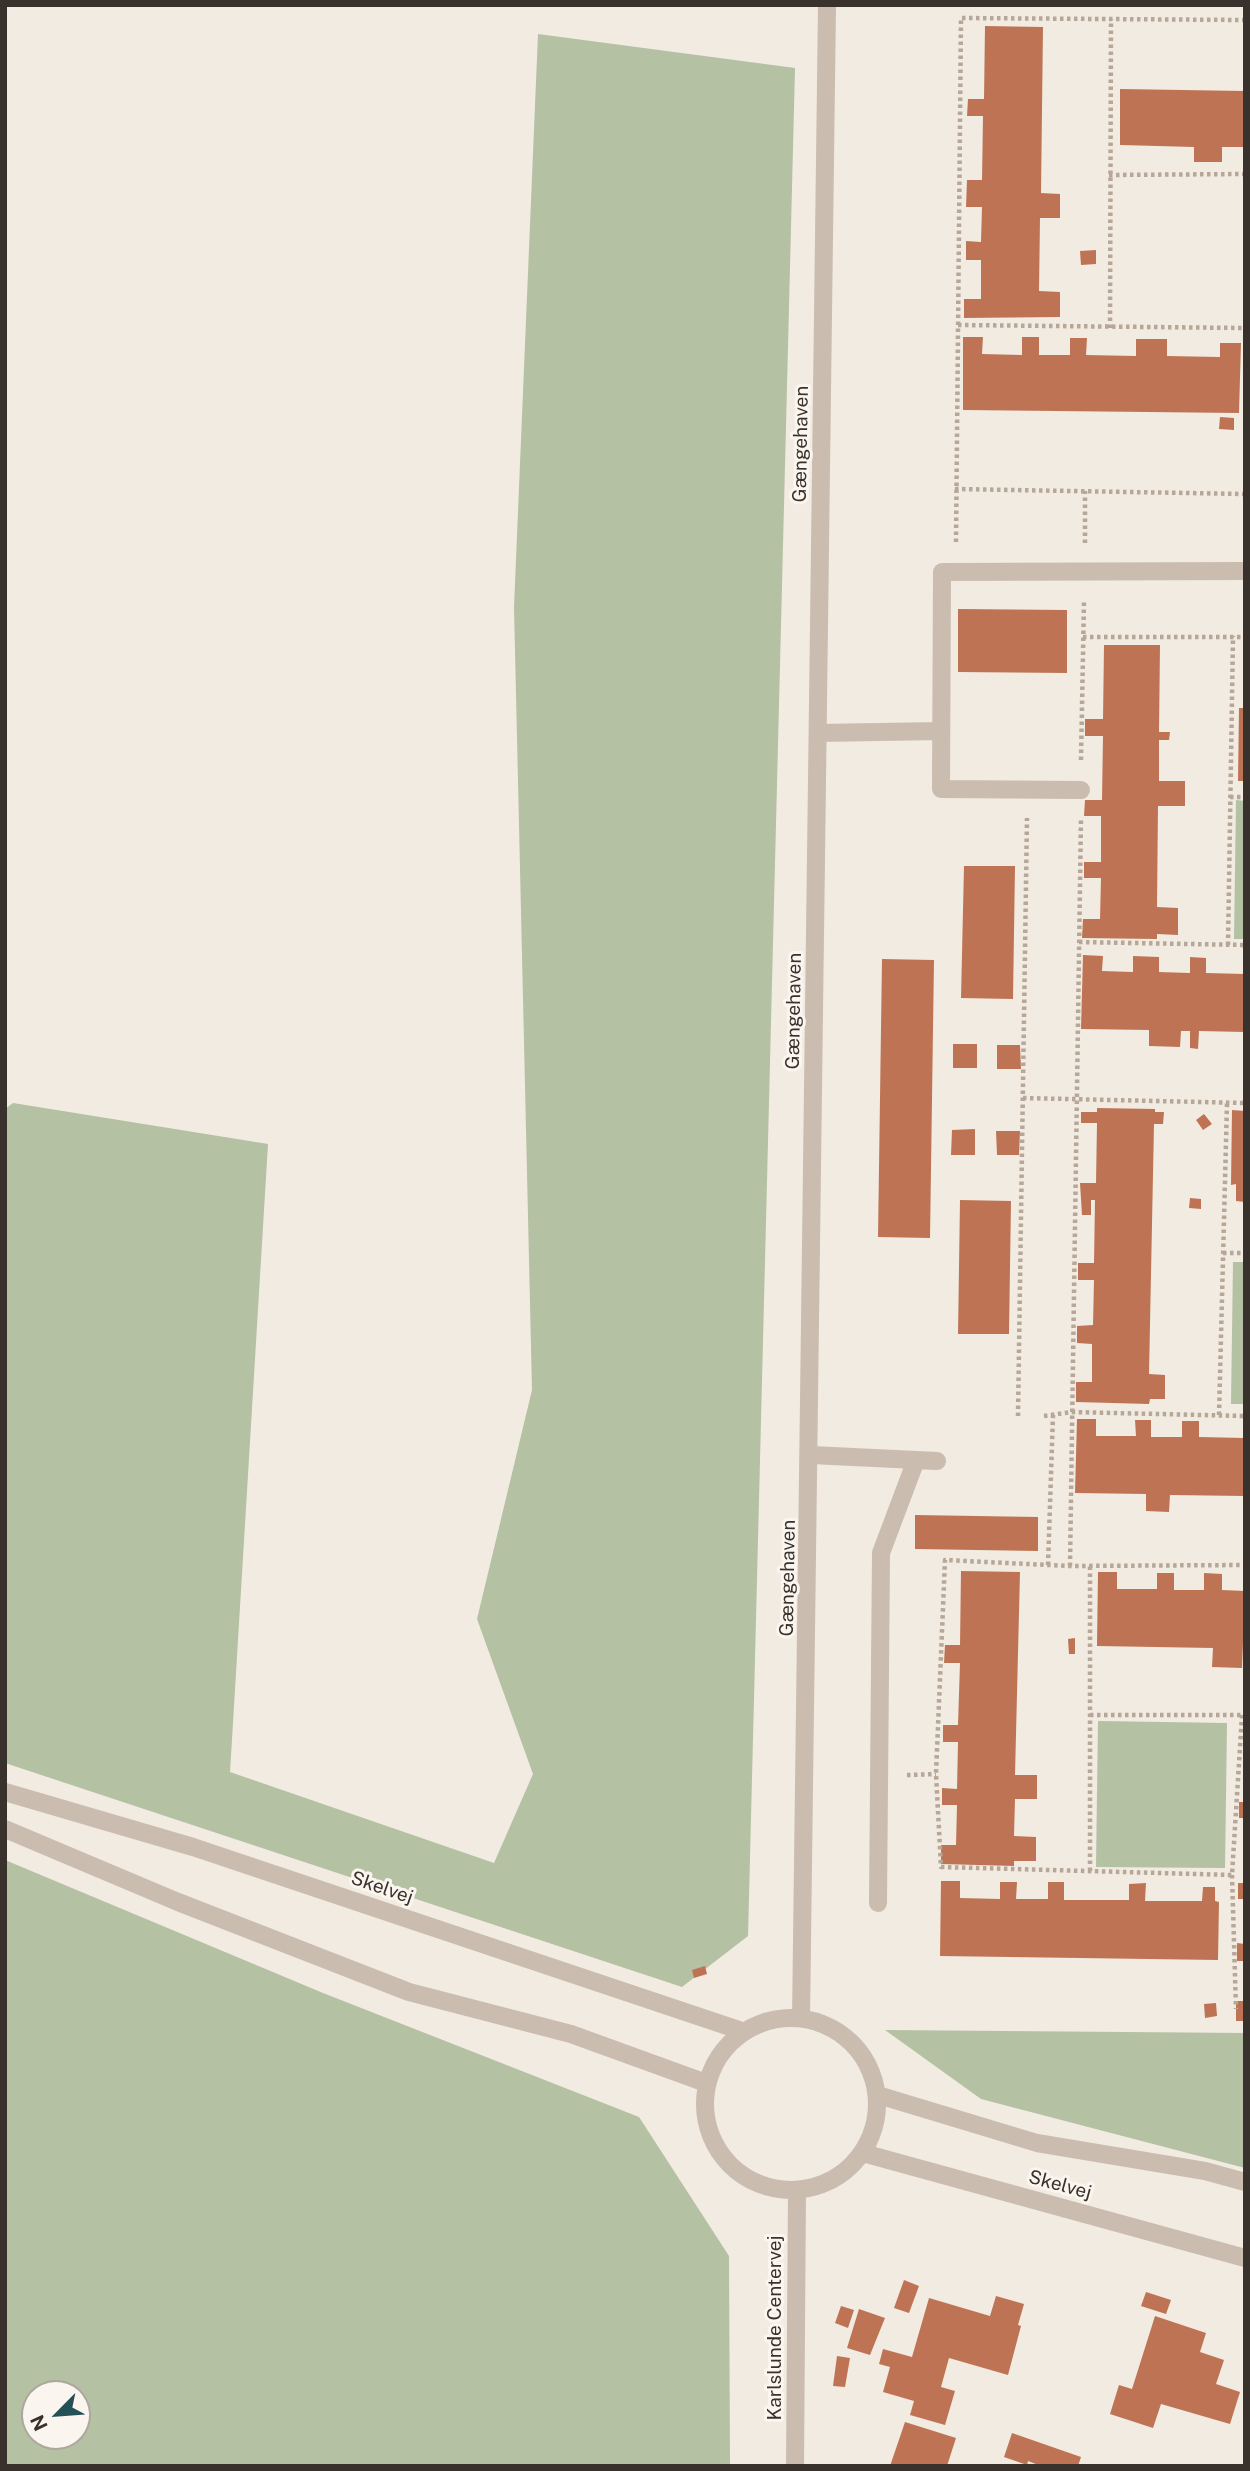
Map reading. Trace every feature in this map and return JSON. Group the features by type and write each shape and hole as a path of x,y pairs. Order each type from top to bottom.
{"street":[{"name":"Gængehaven","path":"801,2017 811,1455 827,5"},
{"path":"1081,790 941,789 942,572 1245,572"},
{"path":"818,733 941,731"},
{"path":"811,1455 937,1461"},
{"path":"878,1903 881,1553 916,1460"},
{"name":"Skelvej","path":"5,1792 193,1847 742,2031"},
{"path":"5,1829 178,1902 409,1992 571,2034 706,2083"},
{"path":"801,2017 832,2027 861,2053 878,2095 875,2124 863,2153 843,2174 821,2186 797,2191 759,2186 722,2159 705,2121 706,2083 722,2050 742,2031 770,2019 801,2017"},
{"name":"Skelvej","path":"878,2095 1037,2143 1205,2171 1245,2182"},
{"name":"Skelvej","path":"863,2153 1245,2258"},
{"name":"Karlslunde Centervej","path":"795,2466 797,2191"}],"path":[{"path":"965,572 956,540 955,489 961,18 1245,20"},
{"path":"1110,328 1111,19"},
{"path":"1109,175 1245,174"},
{"path":"958,325 1245,328"},
{"path":"955,489 1245,495"},
{"path":"1070,1566 1074,1099 1079,942 1085,491"},
{"path":"1083,636 1245,637"},
{"path":"1228,944 1233,636"},
{"path":"1018,1416 1027,790"},
{"path":"1230,797 1245,797"},
{"path":"1079,942 1245,945"},
{"path":"1023,1098 1245,1103"},
{"path":"1219,1415 1227,1103"},
{"path":"1223,1253 1245,1254"},
{"path":"1044,1416 1071,1412 1245,1416"},
{"path":"1048,1565 1053,1415"},
{"path":"1232,1875 941,1867 936,1774 945,1560 1070,1566 1245,1566"},
{"path":"1090,1566 1090,1871"},
{"path":"1090,1714 1243,1716 1232,1875 1236,2009"}],"green space":[{"path":"538,34 795,68 748,1936 682,1987 5,1763 5,1109 13,1103 268,1144 230,1772 494,1863 533,1774 477,1619 532,1390 514,607"},
{"path":"1236,800 1245,801 1245,939 1234,939"},
{"path":"1233,1262 1245,1262 1245,1404 1231,1404"},
{"path":"1098,1721 1227,1723 1225,1868 1096,1867"},
{"path":"5,1860 323,1993 639,2117 729,2256 730,2466 5,2466"},
{"path":"885,2030 1245,2033 1245,2168 981,2099"}],"building":[{"path":"985,26 1043,27 1041,193 1060,194 1060,218 1040,218 1039,291 1060,292 1060,317 964,318 964,299 981,299 981,260 966,260 966,241 981,242 982,207 966,207 967,180 982,180 983,116 967,116 968,99 984,99"},
{"path":"1120,89 1245,91 1245,147 1222,147 1222,162 1194,162 1194,147 1120,145"},
{"path":"1096,250 1096,264 1081,265 1080,251"},
{"path":"963,337 983,337 982,354 1022,355 1022,337 1039,337 1039,355 1070,355 1070,338 1087,338 1086,355 1136,356 1136,339 1167,339 1167,356 1220,357 1220,343 1241,343 1239,413 963,410"},
{"path":"1220,417 1234,418 1234,430 1219,429"},
{"path":"958,609 1067,610 1067,673 958,672"},
{"path":"1104,645 1160,645 1159,732 1170,732 1169,740 1159,740 1159,781 1185,781 1185,806 1158,806 1157,907 1178,908 1178,935 1157,934 1157,939 1082,938 1083,919 1100,919 1101,878 1084,878 1084,862 1101,862 1101,816 1084,816 1085,800 1102,800 1103,736 1085,736 1085,719 1103,719"},
{"path":"1239,708 1245,708 1245,781 1238,781"},
{"path":"964,866 1015,866 1013,999 961,998"},
{"path":"1083,955 1103,956 1102,971 1133,972 1133,956 1159,957 1159,972 1190,973 1190,957 1206,958 1206,973 1245,974 1245,1032 1199,1031 1198,1049 1190,1048 1190,1031 1181,1031 1180,1047 1149,1046 1149,1030 1081,1029"},
{"path":"882,959 934,960 930,1238 878,1237"},
{"path":"953,1044 977,1044 977,1068 953,1068"},
{"path":"997,1045 1020,1045 1021,1069 997,1069"},
{"path":"1097,1108 1155,1109 1155,1112 1164,1112 1163,1124 1154,1124 1149,1374 1165,1375 1165,1399 1150,1399 1149,1404 1076,1402 1076,1382 1092,1382 1092,1344 1077,1343 1077,1326 1093,1325 1094,1280 1078,1280 1078,1263 1094,1263 1095,1200 1091,1200 1091,1215 1082,1215 1080,1183 1096,1183 1097,1123 1081,1123 1081,1112 1097,1112"},
{"path":"1232,1110 1245,1111 1245,1202 1236,1201 1236,1184 1231,1185"},
{"path":"1204,1114 1212,1124 1203,1130 1196,1120"},
{"path":"975,1129 975,1155 951,1155 952,1130"},
{"path":"996,1131 1020,1131 1019,1155 997,1155"},
{"path":"1190,1198 1201,1199 1201,1209 1189,1208"},
{"path":"960,1200 1011,1201 1009,1334 958,1334"},
{"path":"1077,1419 1096,1419 1096,1436 1136,1436 1135,1420 1151,1420 1151,1437 1182,1437 1182,1421 1199,1421 1199,1437 1245,1438 1245,1496 1170,1495 1169,1512 1146,1511 1146,1494 1075,1493"},
{"path":"915,1515 1038,1517 1038,1551 915,1549"},
{"path":"961,1571 1020,1572 1015,1775 1037,1775 1037,1799 1015,1799 1014,1836 1036,1837 1036,1861 1014,1861 1014,1866 941,1864 941,1845 956,1845 957,1805 942,1805 942,1788 957,1789 958,1742 943,1742 943,1725 958,1725 960,1663 944,1663 945,1645 960,1645"},
{"path":"1098,1572 1117,1572 1117,1589 1157,1589 1157,1573 1174,1573 1174,1590 1204,1590 1204,1573 1222,1574 1222,1590 1245,1591 1242,1668 1212,1667 1213,1648 1097,1646"},
{"path":"1075,1638 1075,1654 1069,1654 1068,1639"},
{"path":"1239,1802 1245,1802 1245,1818 1239,1818"},
{"path":"941,1881 960,1881 960,1898 1000,1899 1000,1882 1017,1882 1016,1899 1048,1899 1048,1882 1064,1882 1064,1900 1129,1900 1129,1884 1146,1883 1145,1901 1202,1901 1203,1887 1215,1887 1215,1901 1219,1902 1218,1960 940,1956"},
{"path":"1238,1883 1245,1883 1245,1899 1238,1899"},
{"path":"1237,1943 1245,1944 1245,1961 1237,1961"},
{"path":"705,1966 707,1974 694,1978 692,1970"},
{"path":"1236,2001 1245,2001 1245,2021 1236,2021"},
{"path":"1216,2003 1217,2016 1205,2018 1204,2004"},
{"path":"904,2280 919,2286 909,2313 894,2308"},
{"path":"1146,2292 1171,2300 1166,2314 1141,2306"},
{"path":"996,2296 1024,2304 1008,2375 949,2358 941,2387 955,2391 945,2425 910,2415 914,2401 883,2392 890,2367 879,2364 883,2349 912,2357 929,2298 990,2316"},
{"path":"841,2306 854,2310 848,2328 835,2323"},
{"path":"859,2309 885,2318 870,2355 847,2348"},
{"path":"1155,2316 1206,2333 1200,2352 1224,2360 1216,2384 1240,2392 1230,2424 1161,2404 1153,2428 1110,2414 1119,2385 1132,2389"},
{"path":"837,2356 850,2358 845,2387 833,2386"},
{"path":"905,2422 956,2438 947,2466 890,2466"},
{"path":"1012,2433 1081,2457 1078,2466 1041,2466 1028,2461 1027,2465 1004,2457"}]}
